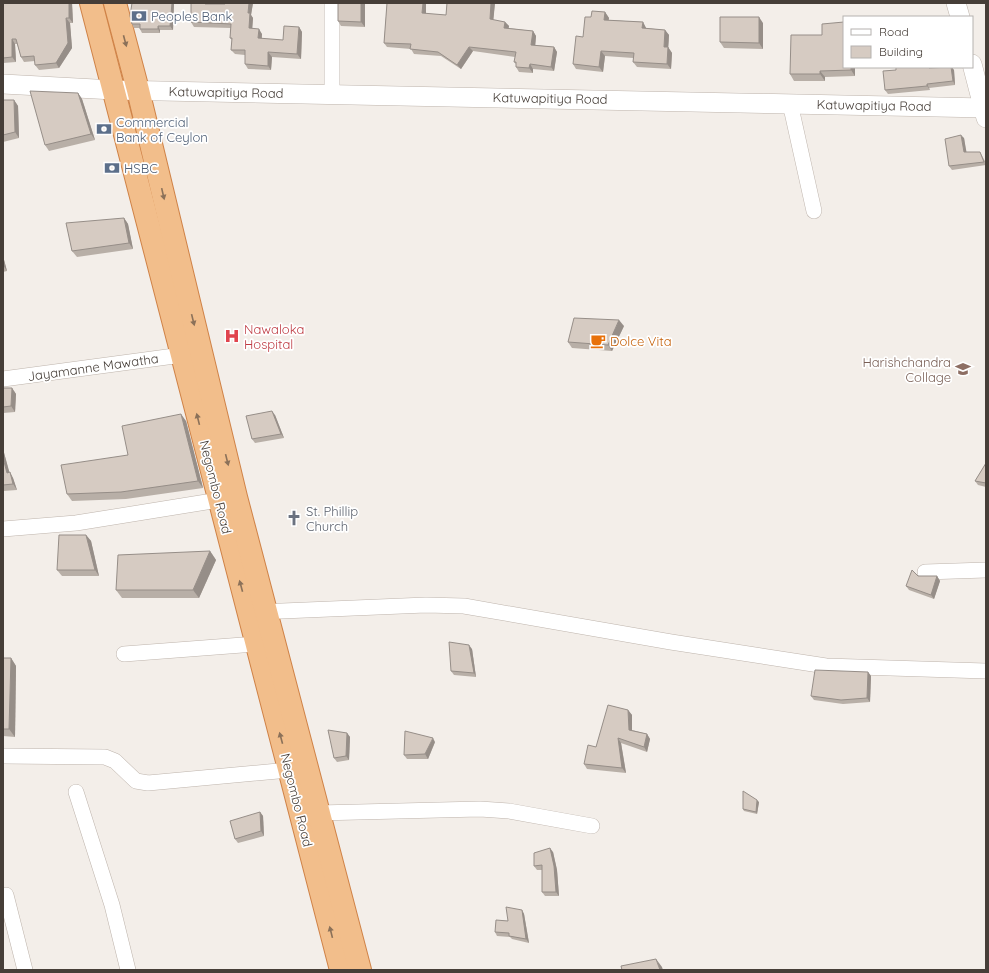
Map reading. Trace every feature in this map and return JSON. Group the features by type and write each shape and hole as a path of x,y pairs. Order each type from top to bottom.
{"highway":[{"name":"Negombo Road","path":"91,3 219,500 258,612 318,813 360,970"},
{"name":"Negombo Road","path":"115,3 138,90 234,489 258,612 256,644 340,970"}],"street":[{"path":"332,3 332,94"},
{"path":"956,3 960,16"},
{"path":"973,68 985,111"},
{"name":"Katuwapitiya Road","path":"3,84 114,90 790,104 985,111"},
{"path":"790,104 814,211"},
{"name":"Jayamanne Mawatha","path":"3,379 182,355"},
{"path":"3,529 76,522 219,500"},
{"path":"925,572 986,570"},
{"path":"258,612 426,605 464,606 671,642 826,666 986,671"},
{"path":"124,654 256,644"},
{"path":"3,756 105,757 115,762 136,781 148,783 289,770"},
{"path":"76,792 112,905 128,970"},
{"path":"318,813 495,810 509,811 592,826"},
{"path":"6,895 25,970"}],"building":[{"path":"3,3 69,3 69,18 66,18 68,43 56,63 35,65 34,56 21,57 16,39 12,39 12,57 3,58"},
{"path":"132,3 172,3 170,26 158,26 158,29 140,29 140,24 132,24 130,16"},
{"path":"191,3 249,3 249,28 259,29 258,38 283,40 284,26 299,27 297,54 268,52 268,66 245,64 245,50 231,50 231,24 191,22"},
{"path":"338,3 361,3 361,22 338,21"},
{"path":"387,3 423,3 422,13 446,15 447,3 491,3 490,19 505,22 504,28 533,31 531,45 554,47 551,67 530,64 529,68 516,67 516,62 514,62 516,52 469,47 457,65 438,52 410,49 411,44 384,43"},
{"path":"592,11 605,12 604,20 643,22 642,28 665,30 664,47 668,47 667,64 633,62 634,53 601,51 599,67 573,64 576,36 583,37 585,17 591,17"},
{"path":"720,17 759,17 759,43 720,42"},
{"path":"843,22 843,68 851,68 851,70 820,71 820,74 790,74 791,35 822,35 822,24"},
{"path":"896,68 951,68 953,81 927,84 927,86 885,90 883,71 896,70"},
{"path":"30,91 78,93 91,134 45,145"},
{"path":"3,100 14,100 15,132 3,135"},
{"path":"961,135 964,152 980,152 984,162 949,166 945,139"},
{"path":"124,218 129,243 72,251 66,223"},
{"path":"574,318 619,320 608,345 568,342"},
{"path":"3,388 12,388 11,406 3,407"},
{"path":"272,411 281,434 252,439 246,416"},
{"path":"181,414 198,481 121,492 67,494 61,465 128,455 122,426"},
{"path":"3,458 7,473 10,472 13,484 3,485"},
{"path":"986,463 986,483 975,481"},
{"path":"59,535 86,535 95,570 57,570"},
{"path":"210,551 193,590 116,590 118,555"},
{"path":"912,570 918,576 937,576 931,595 906,586"},
{"path":"449,642 469,645 474,673 451,671"},
{"path":"3,658 11,658 9,729 3,729"},
{"path":"815,670 868,672 867,698 841,700 811,696"},
{"path":"608,705 628,710 629,730 647,734 644,747 618,738 622,768 584,764 588,745 596,747"},
{"path":"328,730 347,733 346,756 334,758"},
{"path":"405,731 433,738 425,754 404,755"},
{"path":"743,791 757,800 756,812 743,809"},
{"path":"260,812 261,831 235,839 230,821"},
{"path":"550,848 554,866 556,892 542,892 542,865 534,866 534,853"},
{"path":"506,907 522,910 526,939 509,936 509,933 495,932 496,920 508,921"},
{"path":"656,959 660,970 622,970 621,966"}],"place":[{"name":"Peoples Bank","path":"139,16"},
{"name":"Commercial Bank of Ceylon","path":"104,129"},
{"name":"HSBC","path":"112,168"},
{"name":"Nawaloka Hospital","path":"232,336"},
{"name":"Dolce Vita","path":"598,341"},
{"name":"Harishchandra Collage","path":"963,369"},
{"name":"St. Phillip Church","path":"294,518"}]}
